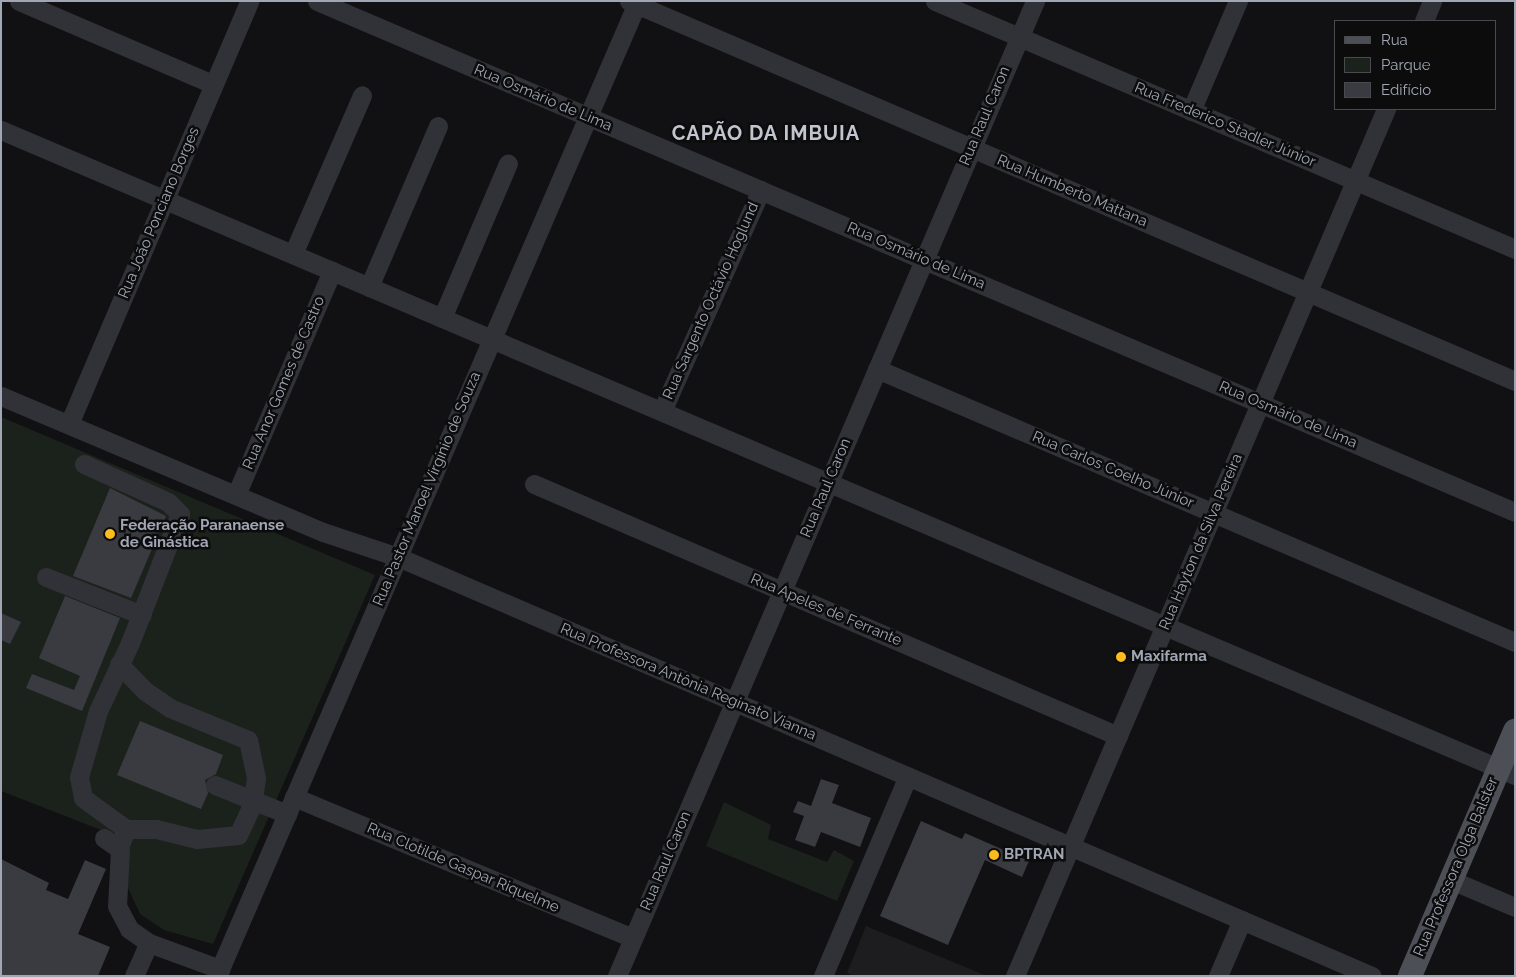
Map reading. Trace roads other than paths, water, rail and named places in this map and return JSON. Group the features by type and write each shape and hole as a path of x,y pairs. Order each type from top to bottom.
{"main road":[{"name":"Rua Professora Olga Balster","path":"1410,976 1451,880 1507,772 1515,731"}],"street":[{"path":"19,1 214,84"},
{"name":"Rua João Ponciano Borges","path":"69,424 249,1"},
{"name":"Rua Osmário de Lima","path":"317,1 1515,512"},
{"name":"Rua Frederico Stadler Júnior","path":"934,1 1515,249"},
{"name":"Rua Raul Caron","path":"616,976 1035,1"},
{"path":"1191,111 1238,1"},
{"path":"1424,20 1432,1"},
{"name":"Rua Pastor Manoel Virgínio de Souza","path":"218,973 588,117 634,2"},
{"name":"Rua Humberto Mattana","path":"634,2 1515,381"},
{"path":"293,254 362,95"},
{"name":"Rua Hayton da Silva Pereira","path":"1016,976 1386,110"},
{"path":"369,287 438,126"},
{"path":"1,130 1507,772"},
{"path":"442,318 508,163"},
{"name":"Rua Sargento Octávio Hoglund","path":"662,411 761,190"},
{"name":"Rua Anor Gomes de Castro","path":"236,495 332,271"},
{"name":"Rua Carlos Coelho Júnior","path":"877,369 1515,642"},
{"name":"Rua Professora Antônia Reginato Vianna","path":"1,396 323,532 398,557 1372,976"},
{"path":"84,464 168,502 180,514 142,615 98,711 78,784 83,798 126,829 226,839 244,826 253,800 255,770 248,740 170,708 145,691 120,664"},
{"name":"Rua Apeles de Ferrante","path":"534,484 1118,736"},
{"path":"46,577 142,615"},
{"path":"823,976 908,776"},
{"name":"Rua Clotilde Gaspar Riquelme","path":"215,785 253,800 290,806 633,938"},
{"path":"126,829 111,843 123,858 116,890 119,914 129,928 149,943 218,973"},
{"path":"1451,880 1515,907"},
{"path":"1218,976 1242,920"},
{"path":"134,976 149,943"}],"place":[{"name":"Federação Paranaense de Ginástica","path":"110,534"},
{"name":"Maxifarma","path":"1121,657"},
{"name":"BPTRAN","path":"994,855"}],"district":[{"name":"CAPÃO DA IMBUIA","path":"766,133"}]}
